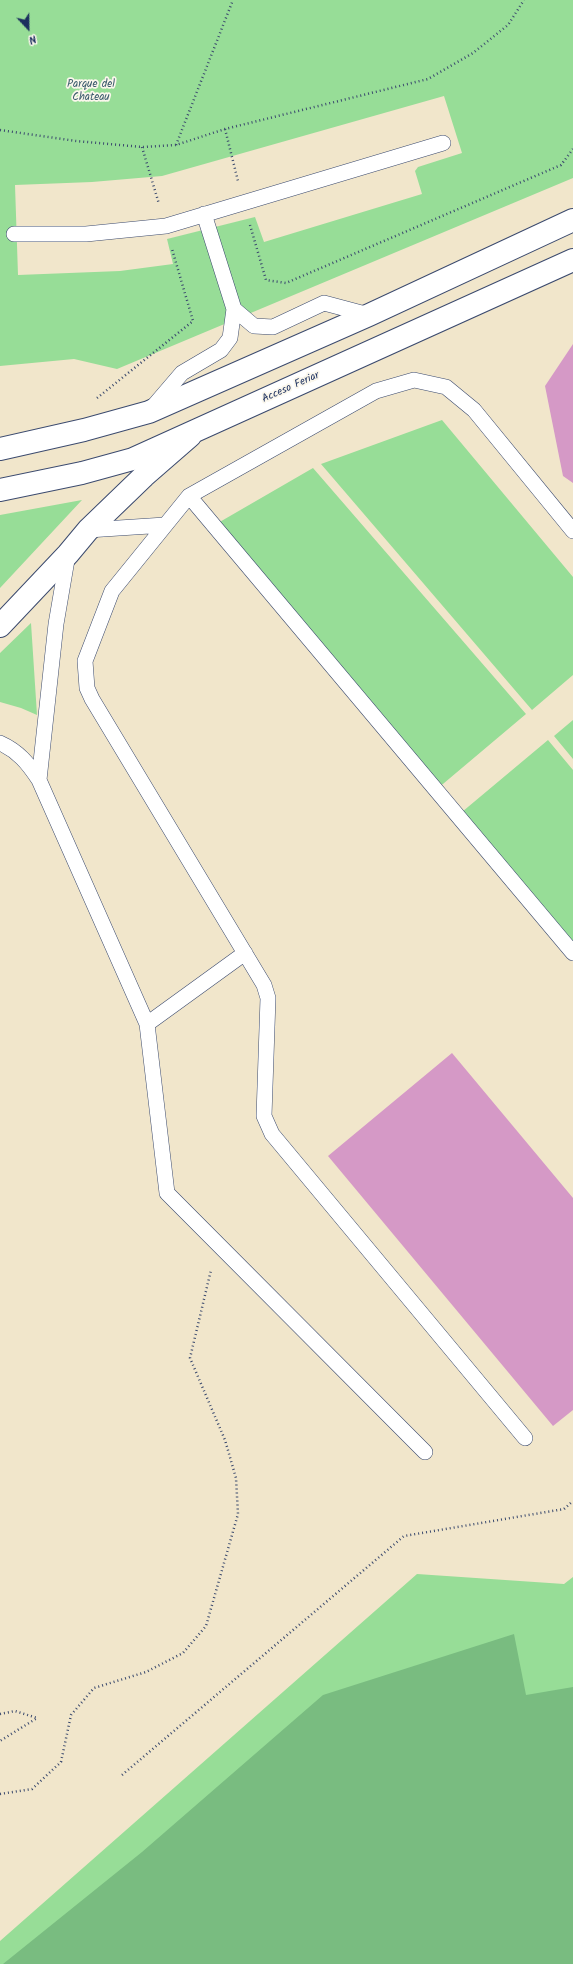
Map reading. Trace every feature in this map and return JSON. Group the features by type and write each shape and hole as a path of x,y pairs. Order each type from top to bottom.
{"main road":[{"path":"0,449 84,430 149,412 368,315 573,220"},
{"name":"Acceso Feriar","path":"0,490 82,473 133,459 573,260"},
{"path":"0,626 68,554 88,530 144,476 198,430"}],"lane":[{"path":"14,234 86,234 166,226 443,143"},
{"path":"149,412 182,373 220,350 230,338 234,309 204,214"},
{"path":"234,309 254,326 273,327 324,303 368,315"},
{"path":"525,1438 272,1134 264,1116 268,998 264,985 92,699 86,688 85,661 112,591 189,496 376,391 414,380 446,387 474,410 573,531"},
{"path":"189,496 573,953"},
{"path":"88,530 165,525"},
{"path":"39,780 55,638 68,554"},
{"path":"0,743 13,748 28,764 39,780 147,1024 167,1193 425,1452"},
{"path":"147,1024 245,953"}],"path":[{"path":"176,145 233,0"},
{"path":"0,130 76,141 142,147 176,145 225,129 428,79 473,54 508,25 524,0"},
{"path":"225,129 266,280 286,283 561,165 573,149"},
{"path":"84,430 87,406 193,320 142,147"},
{"path":"0,1794 32,1789 61,1762 70,1715 94,1688 146,1672 183,1653 206,1626 238,1514 236,1478 225,1440 197,1379 190,1358 217,1243"},
{"path":"122,1775 404,1536 564,1508 573,1501"},
{"path":"0,1714 15,1711 37,1718 0,1741"}],"green space":[{"name":"Parque del Chateau","path":"0,0 573,0 573,178 117,369 74,359 0,366","holes":["444,96 462,153 418,167 415,171 422,194 264,242 255,217 167,239 173,264 120,271 18,275 15,185 92,182 162,176"]},
{"path":"442,420 573,577 573,675 532,710 321,464"},
{"path":"313,468 526,714 437,789 211,527"},
{"path":"82,500 0,588 0,515"},
{"path":"31,623 37,715 21,708 0,702 0,653"},
{"path":"573,720 573,759 554,736"},
{"path":"548,740 573,770 573,957 456,817"},
{"path":"417,1574 564,1584 573,1577 573,1964 0,1964 0,1941"},
{"path":"514,1634 526,1695 573,1687 573,1964 3,1964 142,1852 323,1695"}],"building":[{"path":"573,344 573,483 563,476 545,386"},
{"path":"452,1053 573,1198 573,1410 553,1426 328,1156"}]}
